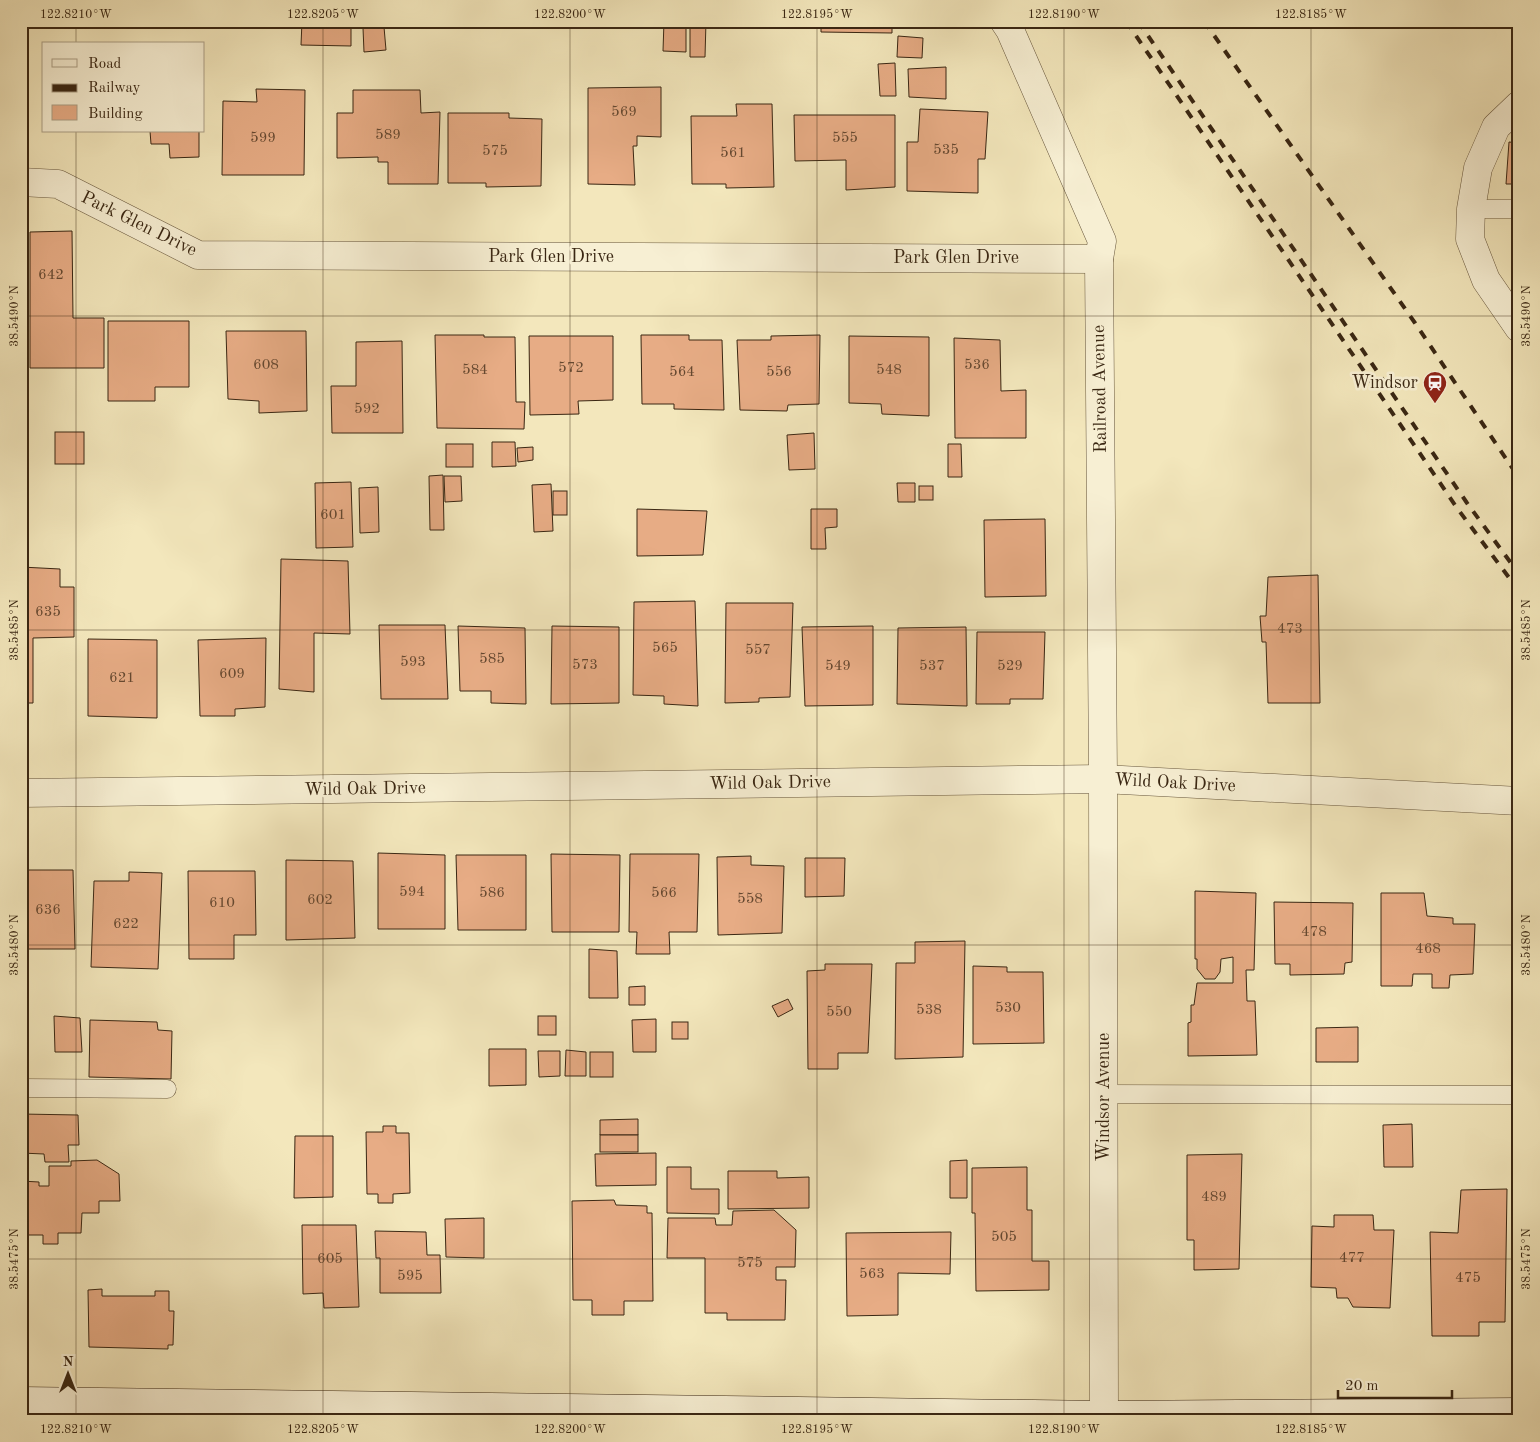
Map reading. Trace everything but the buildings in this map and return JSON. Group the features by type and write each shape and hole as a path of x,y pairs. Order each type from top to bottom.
{"street":[{"name":"Railroad Avenue","path":"1004,21 1010,30 1102,241 1098,258 1104,779"},
{"path":"1519,106 1496,127 1478,168 1470,239 1486,280 1519,328"},
{"name":"Park Glen Drive","path":"21,182 58,184 198,255 1098,258"},
{"name":"Wild Oak Drive","path":"21,794 1104,779 1519,801"},
{"name":"Windsor Avenue","path":"1104,779 1104,1415"},
{"path":"21,1401 387,1414 1104,1415 1519,1412"}],"lane":[{"path":"1472,209 1519,209"},
{"path":"21,1088 167,1090"},
{"path":"1104,1094 1519,1095"}],"railway":[{"path":"1126,21 1457,508 1519,591"},
{"path":"1138,21 1467,503 1519,574"},
{"path":"1204,21 1415,323 1519,478"}],"place":[{"name":"Windsor","path":"1435,404"}]}
